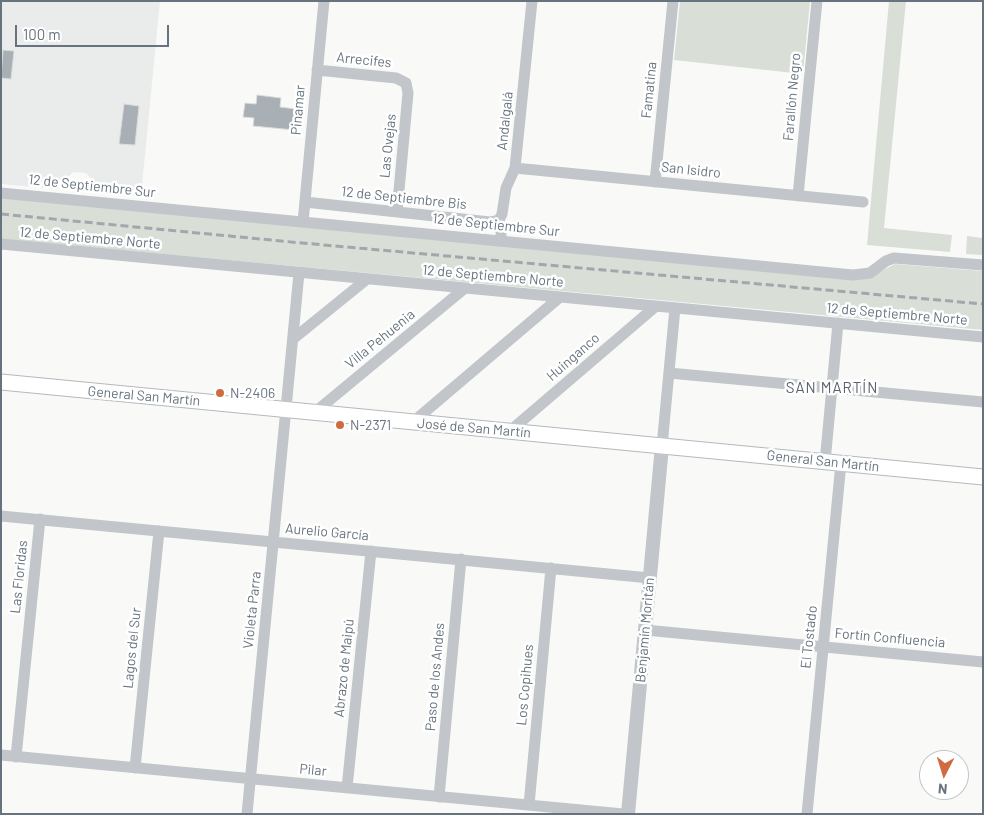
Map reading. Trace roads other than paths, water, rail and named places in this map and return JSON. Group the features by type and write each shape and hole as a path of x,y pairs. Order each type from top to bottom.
{"main road":[{"name":"General San Martín","path":"1,382 287,410"},
{"name":"José de San Martín","path":"287,410 662,446"},
{"name":"General San Martín","path":"662,446 983,477"}],"street":[{"name":"Pinamar","path":"303,222 324,1"},
{"name":"Andalgalá","path":"501,241 499,220 502,214 506,188 515,168 532,1"},
{"name":"Famatina","path":"655,182 673,1"},
{"name":"Farallón Negro","path":"798,196 816,1"},
{"name":"Arrecifes","path":"317,70 396,78 406,83"},
{"name":"Las Ovejas","path":"397,212 408,94 406,83"},
{"name":"San Isidro","path":"515,168 863,202"},
{"name":"12 de Septiembre Sur","path":"1,193 857,275 870,273 894,258 983,266"},
{"name":"12 de Septiembre Bis","path":"305,202 492,222 499,220"},
{"name":"12 de Septiembre Norte","path":"1,244 983,337"},
{"path":"287,410 299,273"},
{"path":"293,339 367,279"},
{"name":"Villa Pehuenia","path":"314,413 465,288"},
{"path":"413,422 560,297"},
{"name":"Huinganco","path":"510,432 656,306"},
{"path":"662,446 675,308"},
{"path":"825,462 838,323"},
{"path":"669,373 983,402"},
{"name":"Violeta Parra","path":"247,814 287,410"},
{"name":"Benjamín Moritán","path":"628,814 662,446"},
{"name":"El Tostado","path":"807,814 841,463"},
{"name":"Aurelio García","path":"1,516 650,578"},
{"name":"Las Floridas","path":"16,757 40,519"},
{"name":"Lagos del Sur","path":"135,768 159,531"},
{"name":"Abrazo de Maipú","path":"348,788 371,551"},
{"name":"Paso de los Andes","path":"439,797 461,560"},
{"name":"Los Copihues","path":"529,805 552,568"},
{"name":"Fortín Confluencia","path":"645,630 983,662"},
{"name":"Pilar","path":"1,755 623,814"}],"railway":[{"path":"1,214 983,304"}],"place":[{"name":"N-2406","path":"220,393"},
{"name":"N-2371","path":"340,425"}],"district":[{"name":"SAN MARTÍN","path":"832,388"}]}
